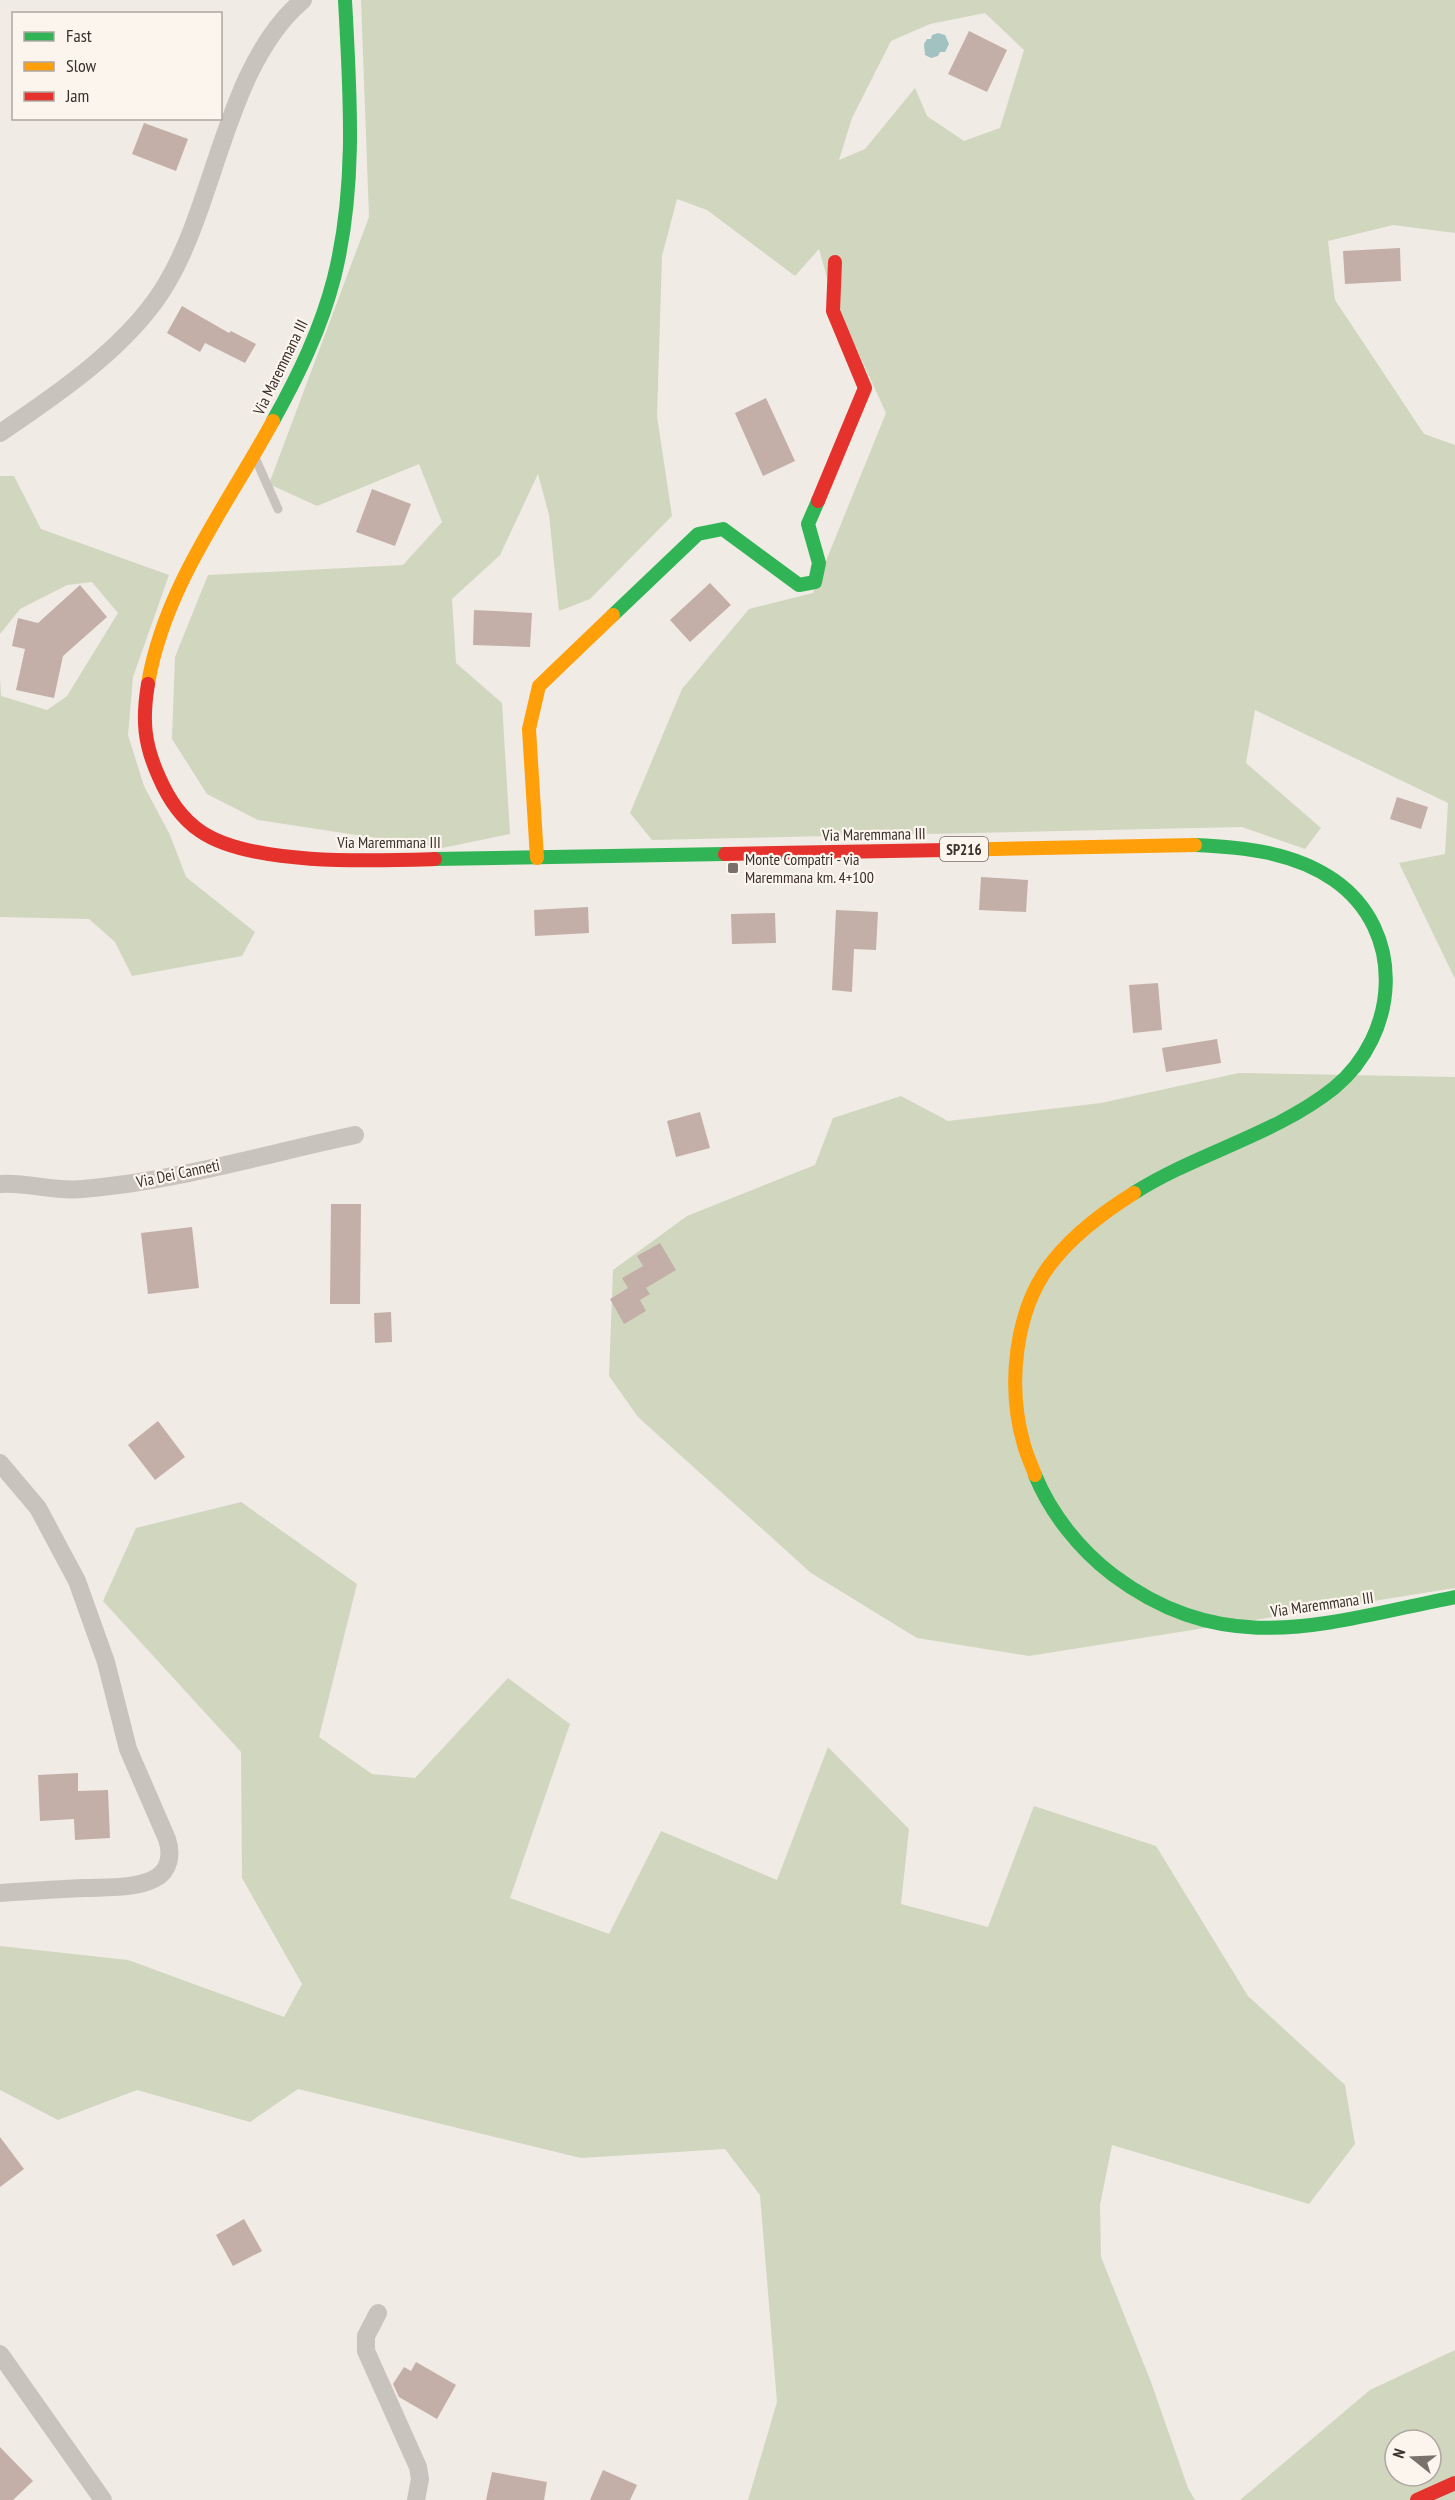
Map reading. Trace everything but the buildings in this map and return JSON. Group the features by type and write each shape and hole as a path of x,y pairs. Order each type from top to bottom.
{"main road":[{"name":"Via Maremmana III","path":"345,0 350,165 348,207 341,255 328,302 315,337 253,454 183,576 167,614 152,662 145,708 151,766 168,796 200,831 226,843 258,850 350,861 1223,846 1274,854 1299,862 1339,882 1368,915 1384,957 1387,983 1385,1007 1368,1048 1345,1077 1314,1104 1150,1183 1098,1219 1060,1252 1033,1294 1019,1339 1014,1381 1019,1424 1032,1470 1048,1506 1080,1548 1124,1585 1178,1612 1227,1626 1284,1628 1336,1622 1455,1597"},
{"path":"537,858 529,729 539,686 698,534 723,529 799,585 815,582 819,563 808,524 865,388 833,311 835,262"},
{"path":"1417,2500 1455,2483"}],"street":[{"path":"0,433 114,346 144,315 161,292 193,229 228,126 253,69 273,33 284,18 303,0"},
{"name":"Via Dei Canneti","path":"0,1184 55,1189 98,1188 164,1177 355,1135"},
{"path":"0,1463 38,1508 77,1581 105,1656 128,1749 167,1839 170,1854 169,1862 162,1874 146,1882 117,1886 0,1893"},
{"path":"378,2313 366,2336 366,2351 418,2467 420,2479 416,2500"},
{"path":"0,2354 103,2500"}],"lane":[{"path":"253,454 278,509"}],"green space":[{"path":"361,0 1455,0 1455,233 1393,225 1328,241 1335,300 1424,434 1455,445 1455,979 1399,863 1445,854 1448,803 1255,710 1246,763 1321,828 1305,849 1242,827 652,840 630,813 682,689 749,609 813,593 886,413 832,295 819,249 795,276 707,210 677,199 662,256 657,416 672,516 590,599 559,611 549,515 538,474 500,555 452,599 456,663 502,703 510,834 442,848 258,820 207,794 172,739 175,657 208,575 403,565 442,522 419,464 317,506 269,484 369,217","holes":["985,13 1024,50 1000,128 964,141 927,116 915,88 865,149 839,160 852,118 891,41 930,24"]},
{"path":"0,476 14,476 41,529 169,575 133,677 128,735 144,786 170,835 186,877 255,932 242,956 132,976 115,942 89,919 0,917 0,678 1,696 47,710 67,696 118,613 92,582 67,585 20,609 0,634"},
{"path":"1239,1073 1455,1077 1455,1588 1029,1656 917,1638 811,1573 638,1417 609,1376 613,1270 687,1216 815,1165 833,1118 901,1096 948,1121 1101,1103"},
{"path":"241,1502 357,1584 319,1737 372,1774 415,1778 508,1678 570,1724 510,1898 609,1934 661,1831 777,1880 828,1747 909,1829 901,1904 988,1927 1034,1806 1156,1846 1248,1996 1345,2085 1355,2144 1309,2204 1112,2145 1100,2205 1101,2257 1151,2382 1188,2488 1195,2500 748,2500 777,2402 760,2195 725,2149 581,2158 298,2089 250,2122 137,2090 58,2120 0,2090 0,1946 128,1960 284,2017 302,1984 242,1878 241,1752 103,1601 136,1528"},
{"path":"1455,2350 1455,2500 1240,2500 1370,2390"}],"water":[{"path":"938,33 945,35 949,44 945,52 940,52 938,56 931,58 925,55 924,44 927,39 931,39 932,35"}],"traffic: fast":[{"path":"273,421 316,334 329,297 341,244 349,175 350,140 345,0"},
{"path":"613,615 698,534 723,529 799,585 815,582 819,563 808,524 818,501"},
{"path":"1134,1193 1184,1166 1287,1119 1334,1088 1356,1066 1372,1040 1382,1012 1386,983 1383,954 1374,927 1358,901 1334,880 1285,857 1231,847 1195,845"},
{"path":"435,859 725,854"},
{"path":"1035,1475 1058,1517 1078,1543 1101,1565 1156,1602 1197,1618 1238,1626 1280,1628 1321,1624 1455,1597"}],"traffic: slow":[{"path":"148,684 156,648 182,581 273,421"},
{"path":"537,858 529,729 539,686 613,615"},
{"path":"947,850 1195,845"},
{"path":"1035,1475 1024,1445 1019,1422 1015,1374 1017,1349 1030,1302 1040,1280 1071,1241 1101,1215 1134,1193"}],"traffic: jam":[{"path":"818,501 865,388 833,311 835,262"},
{"path":"148,684 145,721 150,754 176,807 200,831 222,842 280,856 347,860 435,859"},
{"path":"725,854 947,850"},
{"path":"1417,2500 1455,2483"}],"place":[{"name":"Monte Compatri - via Maremmana km. 4+100","path":"733,868"}]}
